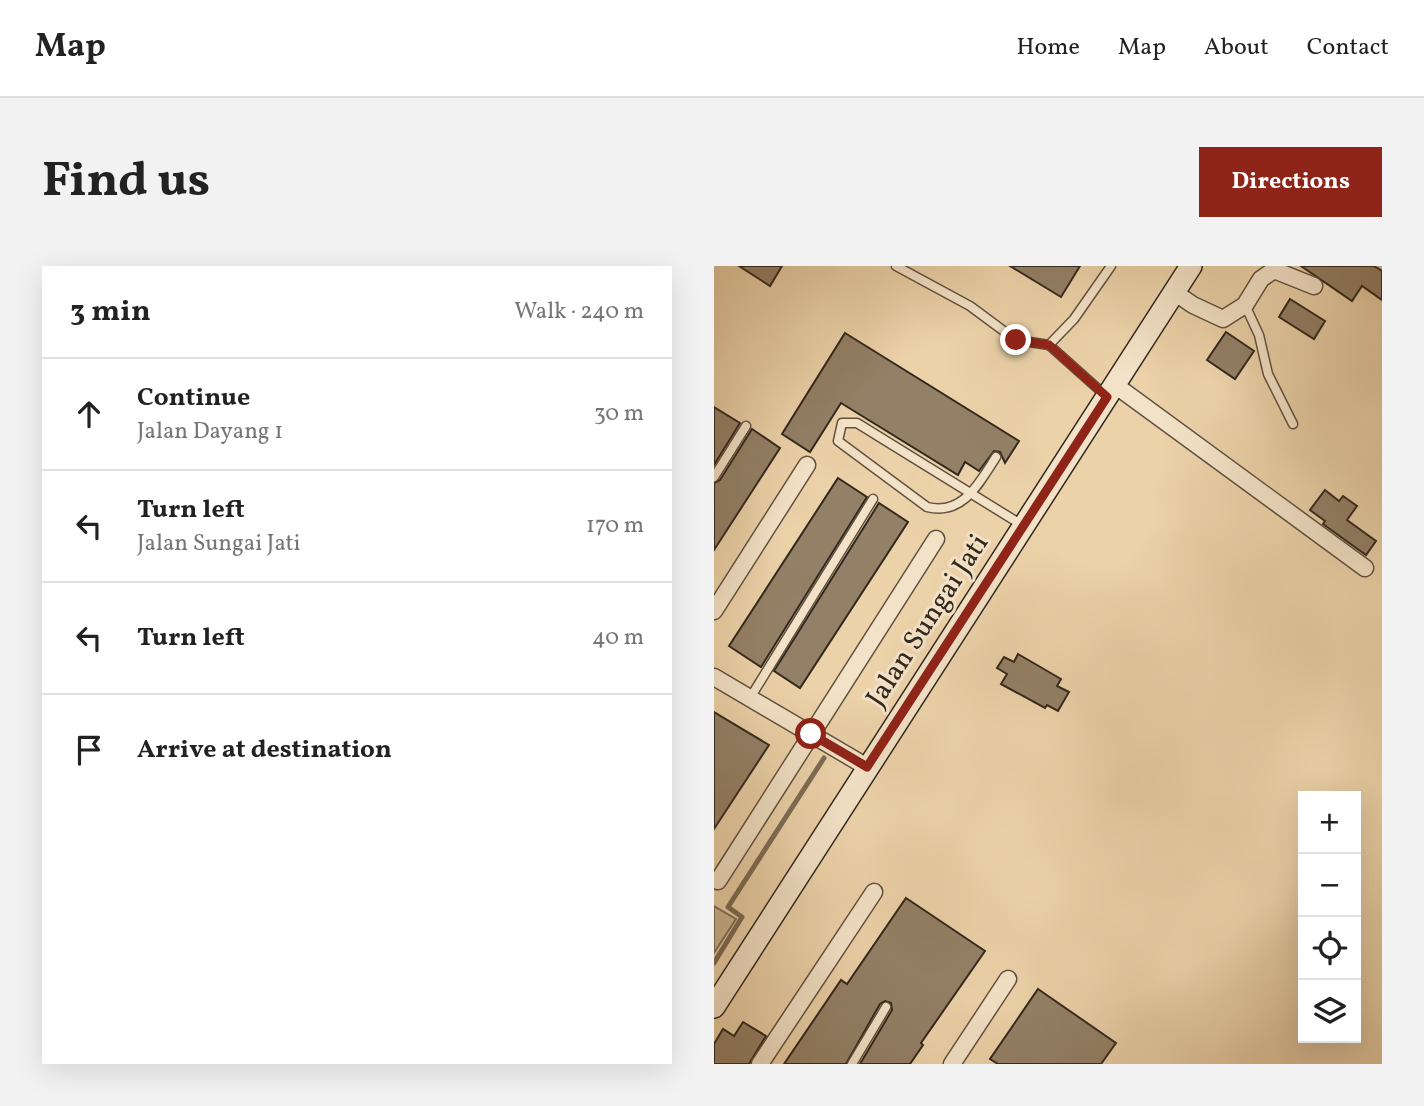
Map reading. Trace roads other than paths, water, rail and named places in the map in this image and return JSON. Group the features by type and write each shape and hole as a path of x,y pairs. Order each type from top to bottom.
{"main road":[{"name":"Jalan Sungai Jati","path":"714,1007 1191,266"}],"street":[{"path":"1174,292 1223,319 1245,305 1261,279 1274,270 1314,286"},
{"path":"1111,391 1365,568"},
{"path":"714,611 807,465"},
{"path":"716,880 936,539"},
{"path":"714,677 867,767"},
{"path":"761,1064 874,892"},
{"path":"952,1064 1008,979"}],"lane":[{"path":"896,266 970,306 1016,340 1049,345 1111,391"},
{"path":"1049,345 1074,318 1111,266"},
{"path":"1245,305 1259,335 1268,374 1293,424"},
{"path":"996,457 972,494 940,510 927,507 838,441 842,423 857,423 972,494 1023,525"},
{"path":"714,477 746,426"},
{"path":"750,698 873,499"},
{"path":"852,1064 886,1007"}],"waterway":[{"path":"714,963 742,917 728,907 824,758"}]}
